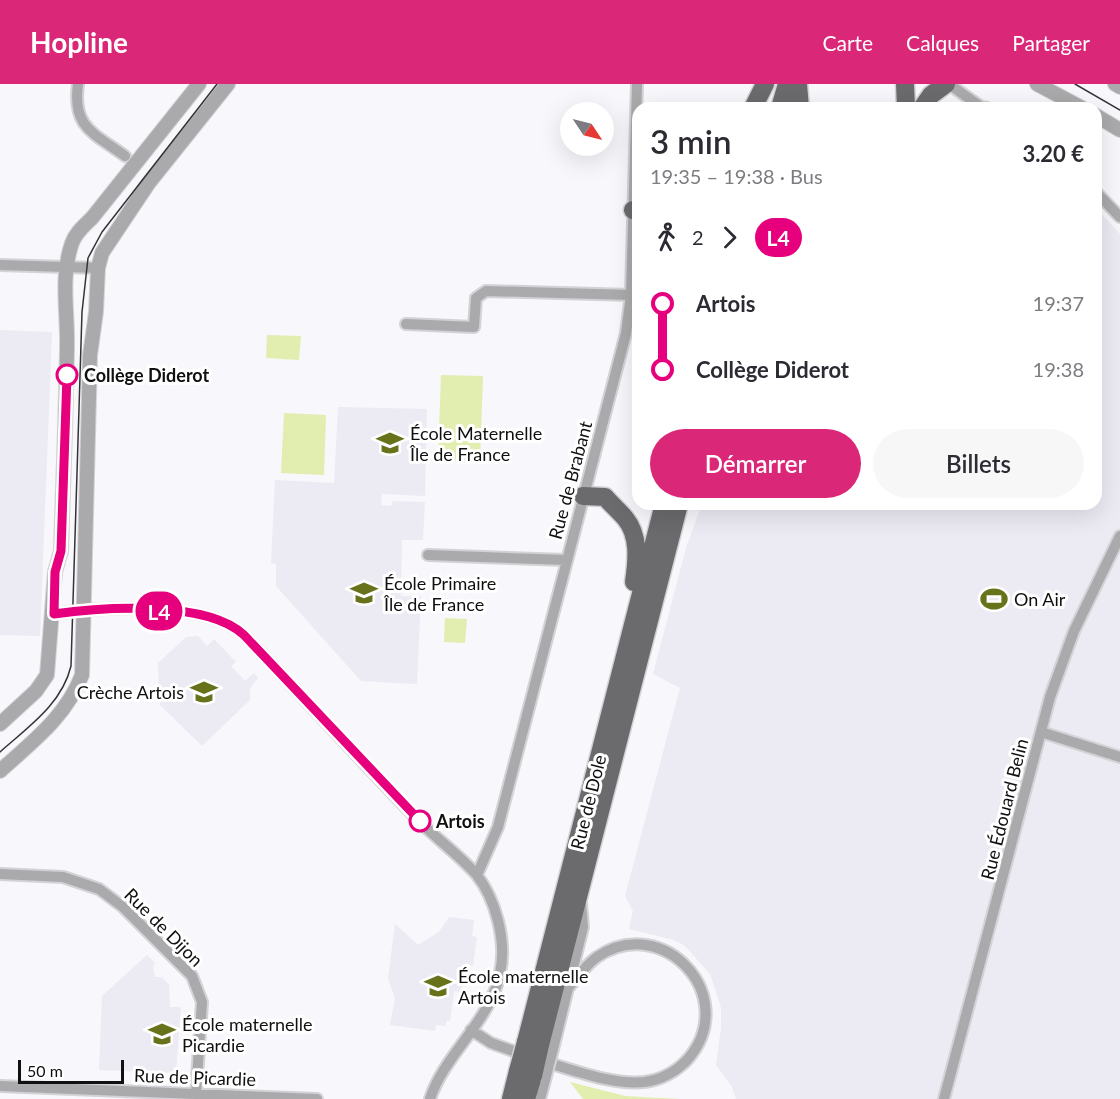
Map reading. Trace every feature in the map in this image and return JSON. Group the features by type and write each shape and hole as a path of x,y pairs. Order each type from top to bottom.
{"main road":[{"path":"756,102 765,84"},
{"path":"768,102 772,84"},
{"path":"782,102 786,84"},
{"path":"798,84 800,102"},
{"path":"905,84 906,102"},
{"path":"926,102 931,95 947,84"},
{"path":"583,496 606,497 626,519 634,533 637,559 622,669"},
{"name":"Rue de Dole","path":"540,1045 622,669 662,510"},
{"name":"Rue de Dole","path":"511,1099 532,1076 678,510"},
{"path":"659,584 687,510"},
{"name":"Rue de Dole","path":"532,1076 538,1097"}],"street":[{"path":"78,84 77,111 83,125 125,156"},
{"path":"0,723 36,691 48,675 54,614 55,572 61,551 67,267 77,231 92,218 199,84"},
{"path":"0,771 61,714 76,692 82,675 86,610 84,545 90,355 96,312 98,268 102,253 115,230 228,84"},
{"name":"Rue de Brabant","path":"637,84 637,102"},
{"path":"947,84 974,102"},
{"path":"1037,84 1071,102"},
{"path":"1115,84 1120,87"},
{"path":"1102,119 1120,130"},
{"path":"1102,198 1120,217"},
{"path":"0,265 98,268"},
{"name":"Rue de Brabant","path":"477,875 498,827 626,333 632,274"},
{"path":"406,324 474,327 476,298 486,291 631,295"},
{"name":"Rue Édouard Belin","path":"944,1099 1050,697 1074,631 1120,536"},
{"path":"428,555 567,560"},
{"path":"54,614 104,608 203,614 223,620 238,629 420,821 477,875 494,909 503,958 492,999 442,1071 430,1099"},
{"path":"1041,732 1120,757"},
{"name":"Rue de Dijon","path":"0,874 63,877 96,887 123,907 192,976 202,1002 196,1094"},
{"name":"Rue de Dole","path":"532,1076 540,1045 569,987 584,927 580,890"},
{"name":"Rue de Dole","path":"471,1030 508,1051 560,1066 634,1082 656,1080 682,1065 696,1050 703,1033 706,1016 699,982 688,967 674,956 651,947 629,945 597,957 569,987"},
{"name":"Rue de Picardie","path":"0,1086 317,1099"}],"shaded area":[{"path":"1102,215 1120,234 1120,1099 736,1099 732,1087 716,1065 721,1008 710,974 685,946 674,940 629,929 633,911 625,896 680,688 653,674 686,548 700,510 1102,510"},
{"name":"Collège Diderot","path":"0,330 52,332 40,636 0,635"},
{"path":"338,407 427,409 425,496 382,494 381,505 391,506 393,501 425,502 423,540 402,540 401,596 421,596 417,684 361,681 276,586 276,564 271,563 275,480 334,483"},
{"name":"Crèche Artois","path":"198,636 207,646 214,639 236,662 231,666 245,681 254,673 258,678 250,689 250,700 202,746 160,705 159,698 158,663 186,637"},
{"path":"449,917 474,920 472,936 477,937 473,966 465,965 461,992 454,991 450,1021 446,1021 446,1026 436,1025 435,1031 390,1025 395,998 388,979 395,924 418,945 439,932"},
{"path":"147,955 155,963 153,967 155,977 162,977 169,985 170,1007 181,1007 176,1073 99,1070 102,996"}],"green space":[{"path":"267,335 301,336 299,360 266,358"},
{"path":"441,375 483,376 480,461 438,459"},
{"path":"284,413 326,415 324,475 281,473"},
{"path":"445,618 467,619 465,643 444,642"},
{"path":"570,1082 625,1096 681,1099 583,1099"}],"tram line":[{"path":"0,752 43,714 60,692 71,666 82,312 88,258 102,232 217,84"},
{"path":"1075,84 1120,110"}],"bus line":[{"name":"L4","path":"67,375 61,551 55,572 54,614 104,608 203,614 223,620 238,629 312,704 420,821"}],"place":[{"name":"Collège Diderot","path":"67,375"},
{"name":"École Maternelle Île de France","path":"390,443"},
{"name":"École Primaire Île de France","path":"364,593"},
{"name":"On Air","path":"994,599"},
{"name":"Crèche Artois","path":"204,692"},
{"name":"Artois","path":"420,821"},
{"name":"École maternelle Artois","path":"438,986"},
{"name":"École maternelle Picardie","path":"162,1034"}]}
